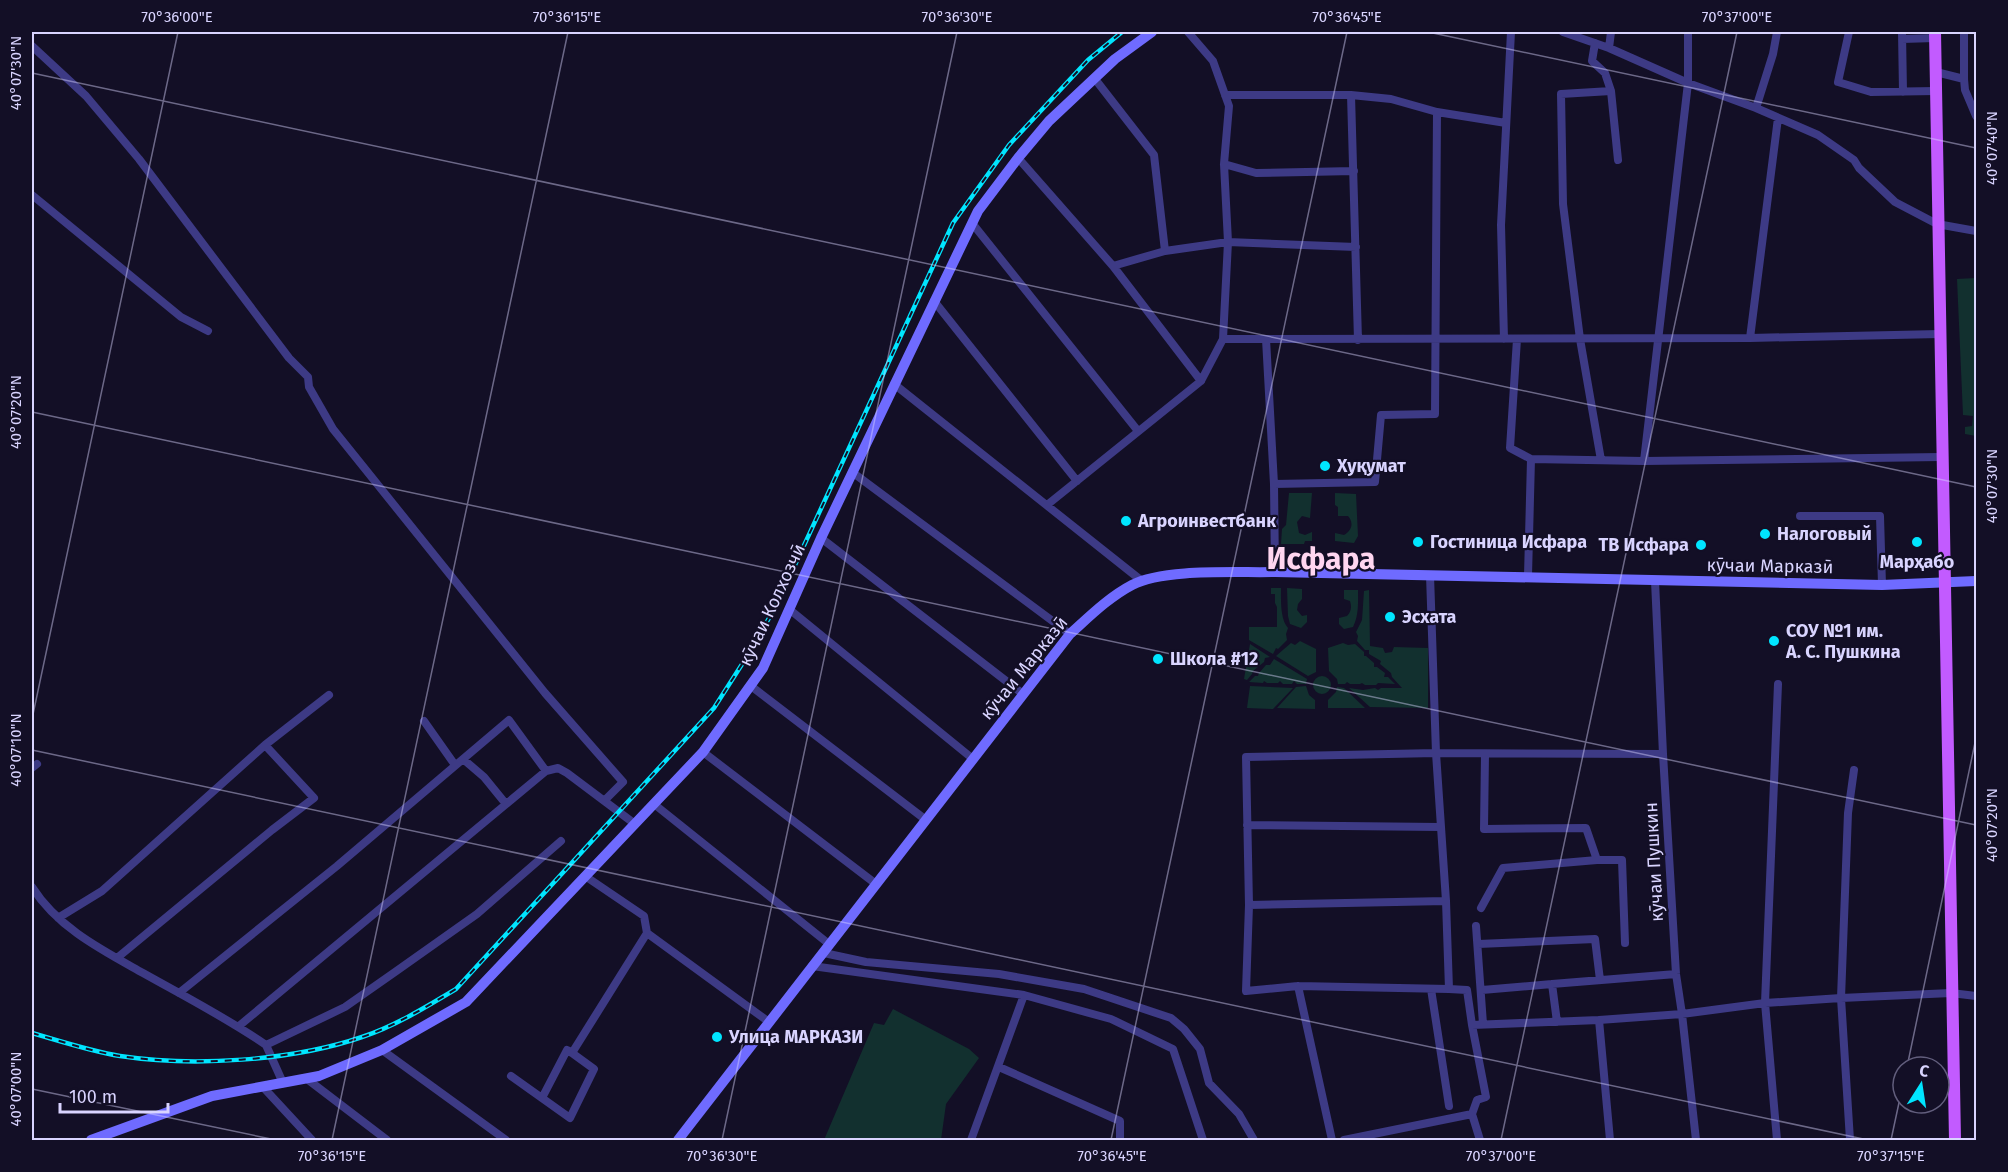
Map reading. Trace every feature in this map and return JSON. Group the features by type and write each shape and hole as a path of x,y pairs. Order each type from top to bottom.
{"main road":[{"name":"кӯчаи Колхозчӣ","path":"91,1140 212,1096 320,1076 382,1050 466,1002 703,752 751,686 763,668 852,472 978,212 1049,121 1115,59 1152,32"},
{"path":"1935,35 1955,1140"},
{"name":"кӯчаи Марказӣ","path":"678,1140 1070,634 1099,608 1132,584 1175,574 1275,572 1882,585 1977,581"}],"street":[{"path":"1047,505 1201,381 1223,339 1228,242 1224,164 1228,106 1213,61 1188,32"},
{"path":"1504,339 1501,225 1511,32"},
{"path":"1563,32 1609,48 1688,83 1756,108 1818,135 1854,160 1894,202 1937,224 1977,231"},
{"path":"1609,48 1611,32"},
{"path":"1644,461 1688,83 1688,32"},
{"path":"1756,108 1773,54 1777,32"},
{"path":"1849,32 1838,82 1871,92 1936,91"},
{"path":"1964,32 1965,90 1977,116"},
{"path":"1903,92 1902,35 1935,35"},
{"path":"1595,43 1592,60 1605,73 1611,91 1618,160"},
{"path":"32,46 86,96 139,159 289,358 308,377 309,387 333,429 545,693 622,782 604,801"},
{"path":"1935,72 1964,79"},
{"path":"1095,79 1154,155 1165,251"},
{"path":"1601,460 1580,339 1563,204 1561,94 1611,91"},
{"path":"1225,95 1352,95 1391,99 1437,112 1506,123"},
{"path":"1352,95 1359,340"},
{"path":"1274,484 1375,482 1381,415 1435,414 1437,112"},
{"path":"1750,338 1778,118"},
{"path":"1018,158 1113,266 1201,381"},
{"path":"1224,164 1256,173 1354,171"},
{"path":"32,195 181,317 208,331"},
{"path":"972,224 1138,432"},
{"path":"1113,266 1165,251 1228,242 1356,247"},
{"path":"934,301 1077,480"},
{"path":"1223,339 1750,338 1940,334"},
{"path":"1266,339 1274,484 1275,572"},
{"path":"1516,339 1510,448 1531,459 1644,461 1941,457"},
{"path":"894,384 1142,581"},
{"path":"1528,576 1531,459"},
{"path":"852,472 1070,634"},
{"path":"1800,516 1880,516 1882,585"},
{"path":"821,538 1023,694"},
{"path":"1430,575 1436,753 1446,901 1449,989"},
{"name":"кӯчаи Пушкин","path":"1655,581 1676,974 1696,1140"},
{"path":"789,609 973,759"},
{"path":"1777,1140 1765,1003 1778,684"},
{"path":"751,686 926,820"},
{"path":"58,918 102,891 265,745 329,695"},
{"path":"179,993 337,866 509,720 546,771"},
{"path":"424,722 455,765"},
{"path":"117,958 314,798 265,745"},
{"path":"703,752 876,884"},
{"path":"1480,1140 1472,1114 1478,1100 1486,1097 1467,990 1298,986 1246,991 1249,905 1246,757 1436,753 1663,754"},
{"path":"1485,754 1484,829 1586,828 1597,860"},
{"path":"463,759 484,777 506,804"},
{"path":"238,1026 546,771 558,768 635,824"},
{"path":"1850,1140 1841,998 1848,813 1854,770"},
{"path":"654,804 827,949 866,962 999,974 1084,989 1171,1018 1184,1029 1200,1049 1209,1083 1239,1114 1254,1140"},
{"path":"1247,825 1440,827"},
{"path":"266,1045 345,1007 387,978 477,914 561,841"},
{"path":"1481,908 1503,868 1622,860 1625,943"},
{"path":"572,1053 647,933 644,916 585,876"},
{"path":"32,888 42,904 83,939 238,1026 266,1045 283,1083"},
{"path":"1249,905 1446,901"},
{"path":"1476,926 1483,1024"},
{"path":"647,933 769,1022"},
{"path":"1478,944 1595,939 1600,980"},
{"path":"812,966 1024,995 1111,1019 1173,1049 1203,1140"},
{"path":"1482,990 1676,974"},
{"path":"1552,984 1557,1022"},
{"path":"1298,986 1332,1140"},
{"path":"1431,989 1449,1106"},
{"path":"1472,1025 1682,1014 1765,1003 1841,998 1951,993 1977,996"},
{"path":"971,1140 1024,995"},
{"path":"1599,1020 1610,1140"},
{"path":"382,1050 506,1140"},
{"path":"511,1076 570,1118 594,1069 567,1050 542,1098"},
{"path":"999,1067 1120,1121 1120,1140"},
{"path":"307,1078 387,1140"},
{"path":"262,1087 312,1140"},
{"path":"1344,1140 1472,1114"}],"green space":[{"path":"1976,278 1976,436 1965,434 1965,427 1972,426 1973,416 1963,415 1957,279"},
{"path":"1289,493 1312,493 1310,518 1302,516 1297,522 1299,533 1305,535 1312,532 1312,541 1305,541 1304,544 1281,544 1282,529 1286,525"},
{"path":"1335,493 1356,494 1358,536 1354,543 1335,541 1335,533 1344,535 1350,529 1351,524 1348,516 1338,516"},
{"path":"1271,588 1281,588 1282,615 1288,628 1287,640 1278,649 1276,648 1273,654 1249,640 1249,627 1277,627 1275,594 1271,594"},
{"path":"1287,588 1302,589 1302,599 1297,610 1302,616 1307,615 1307,622 1301,628 1290,624"},
{"path":"1344,590 1358,590 1358,600 1353,627 1344,629 1339,624 1339,618 1347,616 1351,607 1350,601 1344,599"},
{"path":"1369,590 1370,646 1383,648 1385,653 1392,652 1394,647 1428,648 1428,708 1370,707 1349,688 1378,690 1402,688 1391,673 1380,664 1381,661 1369,654 1369,650 1365,650 1357,641 1356,632 1362,620 1364,591"},
{"path":"1300,641 1316,649 1316,672 1308,676 1276,656 1291,643 1295,645"},
{"path":"1343,643 1355,644 1364,652 1364,656 1374,663 1374,667 1385,673 1384,677 1388,677 1395,684 1365,685 1347,682 1338,684 1337,679 1329,671 1328,648"},
{"path":"1250,644 1270,657 1265,658 1247,680 1244,679"},
{"path":"1274,659 1307,679 1306,684 1297,684 1294,681 1292,684 1283,684 1280,681 1278,683 1249,682"},
{"path":"1322,676 1328,679 1331,685 1328,691 1322,694 1316,691 1313,685 1316,679"},
{"path":"1250,686 1293,688 1273,709 1247,708"},
{"path":"1306,686 1309,695 1315,700 1315,709 1277,708 1296,687"},
{"path":"1337,687 1344,688 1365,708 1328,708 1328,700 1336,692"},
{"path":"893,1009 969,1049 979,1058 946,1104 941,1140 824,1140 874,1023 884,1025"}],"railway":[{"path":"32,1033 120,1056 179,1061 242,1060 305,1052 362,1037 410,1016 456,989 714,708 776,606 953,223 1009,145 1088,60 1122,32"}],"place":[{"name":"Хуқумат","path":"1325,466"},
{"name":"Агроинвестбанк","path":"1126,521"},
{"name":"Налоговый","path":"1765,534"},
{"name":"Гостиница Исфара","path":"1418,542"},
{"name":"Марҳабо","path":"1917,542"},
{"name":"ТВ Исфара","path":"1701,545"},
{"name":"Эсхата","path":"1390,617"},
{"name":"СОУ №1 им. А. С. Пушкина","path":"1774,641"},
{"name":"Школа #12","path":"1158,659"},
{"name":"Улица МАРКАЗИ","path":"717,1037"}],"district":[{"name":"Исфара","path":"1321,559"}]}
